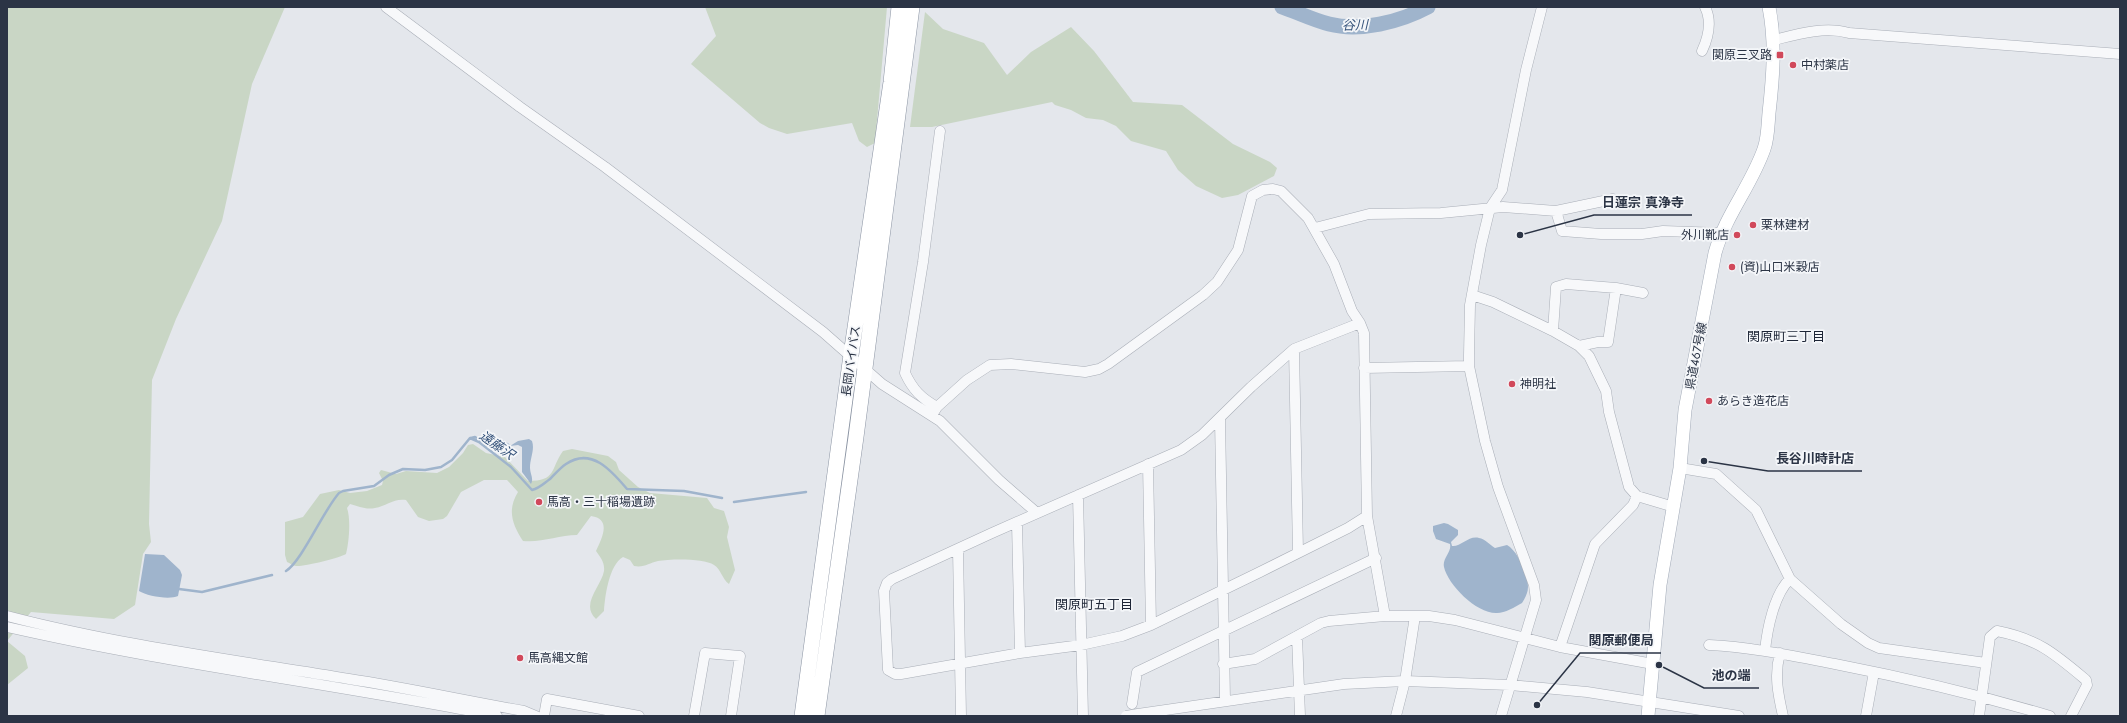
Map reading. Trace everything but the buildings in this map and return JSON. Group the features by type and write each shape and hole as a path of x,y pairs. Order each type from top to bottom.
{"highway":[{"name":"長岡バイパス","path":"802,716 851,355 891,82 899,7"},
{"name":"長岡バイパス","path":"817,716 912,7"}],"main road":[{"name":"県道467号線","path":"1648,716 1660,585 1680,468 1685,410 1721,233 1765,147 1775,61 1774,40 1769,7"}],"street":[{"path":"386,7 605,168 851,355 882,384 935,411"},
{"path":"1501,716 1536,600 1535,591 1498,487 1485,441 1469,366 1472,295 1490,208 1502,190 1510,157 1526,70 1542,7"},
{"path":"1702,51 1708,39 1709,20 1705,7"},
{"path":"1774,40 1818,31 1839,30 1849,33 2120,54"},
{"path":"940,130 923,262 905,373 911,387 999,480 1037,513"},
{"path":"935,411 976,373 990,365 1012,364 1085,372 1099,369 1108,364 1203,295 1217,282 1238,250 1252,196 1263,190 1273,189 1281,191 1308,218 1315,228 1334,264 1352,311 1360,323 1364,333 1367,516 1376,558 1385,616"},
{"path":"1315,228 1369,214 1441,213 1490,208 1556,211 1613,199"},
{"path":"1556,211 1562,231 1601,234 1642,234 1664,231 1721,233"},
{"path":"1553,331 1556,287 1566,284 1616,288 1643,293"},
{"path":"1579,346 1598,342 1608,342 1616,288"},
{"path":"1472,295 1493,302 1553,331 1579,346 1589,356 1606,391 1609,412 1629,487 1638,496 1674,507"},
{"path":"1360,323 1294,349 1251,387 1220,419 1181,450 892,579 887,583 884,591 888,670 895,674 901,674 1020,653 1081,645 1122,636 1151,625 1223,590 1348,528 1367,516"},
{"path":"1294,349 1298,552"},
{"path":"1364,368 1469,366"},
{"path":"1220,419 1223,664 1225,700"},
{"path":"1148,464 1151,625"},
{"path":"1680,468 1716,474 1750,503 1756,510 1790,579 1841,624 1868,643 1879,648 1986,663"},
{"path":"1078,495 1083,716"},
{"path":"1560,647 1595,544 1633,505 1638,496"},
{"path":"1017,523 1020,653"},
{"path":"958,549 961,716"},
{"path":"1132,704 1138,672 1376,558"},
{"path":"1766,651 1767,630 1781,591 1790,579"},
{"path":"7,616 149,647 350,679 524,711 536,716"},
{"path":"1223,664 1255,659 1297,636 1329,621 1385,616 1416,616 1455,620 1524,639 1560,647 1653,664"},
{"path":"1396,716 1405,682 1416,616"},
{"path":"7,627 139,656 401,698 497,716"},
{"path":"1979,716 1983,696 1990,637 1997,631 2017,634 2040,644 2086,680 2087,686 2071,716"},
{"path":"1297,636 1300,716"},
{"path":"1709,645 1743,647 1874,672 1983,696 2050,716"},
{"path":"694,716 706,653 740,656 731,716"},
{"path":"1780,654 1776,679 1782,716"},
{"path":"1866,716 1874,672"},
{"path":"1126,716 1164,713 1225,700 1344,684 1405,682 1510,685 1587,692 1739,716"},
{"path":"544,716 547,699 639,716"}],"green space":[{"path":"7,7 285,7 252,84 222,221 176,319 152,380 149,524 151,542 143,554 135,605 114,619 31,612 7,641"},
{"path":"705,7 887,7 875,143 867,147 859,141 852,123 787,134 769,128 760,123 691,64 716,36"},
{"path":"925,12 943,29 984,43 1007,75 1031,52 1071,27 1094,51 1133,102 1182,105 1233,144 1270,162 1277,168 1274,176 1238,195 1222,198 1196,186 1178,170 1166,151 1131,141 1116,126 1103,120 1086,118 1071,110 1055,105 1052,102 932,127 910,127"},
{"path":"473,444 486,453 505,457 528,481 544,479 552,473 563,451 572,449 608,456 616,462 619,470 638,487 650,493 707,498 714,508 724,511 729,527 727,537 735,570 729,584 714,565 703,561 670,560 658,561 644,566 634,566 630,560 623,557 614,567 605,597 604,611 596,619 590,607 593,595 604,571 603,562 596,551 604,530 601,521 591,516 577,535 536,541 523,541 516,529 512,517 513,505 518,492 507,480 484,480 461,492 447,516 443,519 429,521 418,517 406,500 398,500 379,507 371,508 350,504 347,508 349,531 346,554 329,560 300,566 295,566 287,562 285,555 285,522 303,517 320,494 339,490 350,493 367,491 382,485 383,481 379,473 381,470 396,474 406,471 437,473 449,467 463,453 468,445"},
{"path":"7,641 25,656 28,668 7,685"}],"water":[{"path":"529,439 532,441 533,448 530,464 532,478 531,484 522,472 522,447 518,445 510,446 518,441"},
{"path":"1444,523 1458,530 1458,535 1451,542 1452,546 1459,545 1468,539 1479,538 1495,548 1507,545 1515,552 1522,564 1528,582 1527,591 1522,603 1503,612 1489,612 1472,604 1457,590 1451,582 1444,567 1444,561 1450,550 1450,544 1436,539 1433,531 1433,526"},
{"path":"145,554 164,555 180,570 182,575 178,596 169,598 158,597 139,591"}],"waterway":[{"name":"谷川","path":"1282,7 1329,24 1354,27 1393,21 1428,7"},
{"path":"471,438 475,437 484,443 499,439 510,446"},
{"name":"遠藤沢","path":"286,571 292,566 306,547 326,511 339,493 374,486 389,475 403,469 425,470 441,467 452,460 470,438 479,442 511,467 532,490 550,479 566,464 575,459 584,458 592,459 607,468 627,489 684,491 722,498"},
{"name":"遠藤沢","path":"734,502 806,492"},
{"name":"遠藤沢","path":"179,589 202,592 272,575"}],"place":[{"name":"関原三叉路","path":"1780,55"},
{"name":"中村薬店","path":"1793,65"},
{"name":"栗林建材","path":"1753,225"},
{"name":"日蓮宗 真浄寺","path":"1520,235"},
{"name":"外川靴店","path":"1737,235"},
{"name":"(資)山口米穀店","path":"1732,267"},
{"name":"神明社","path":"1512,384"},
{"name":"あらき造花店","path":"1709,401"},
{"name":"長谷川時計店","path":"1704,461"},
{"name":"馬高・三十稲場遺跡","path":"539,502"},
{"name":"馬高縄文館","path":"520,658"},
{"name":"池の端","path":"1659,665"},
{"name":"関原郵便局","path":"1537,705"}],"district":[{"name":"関原町三丁目","path":"1786,336"},
{"name":"関原町五丁目","path":"1094,604"}]}
